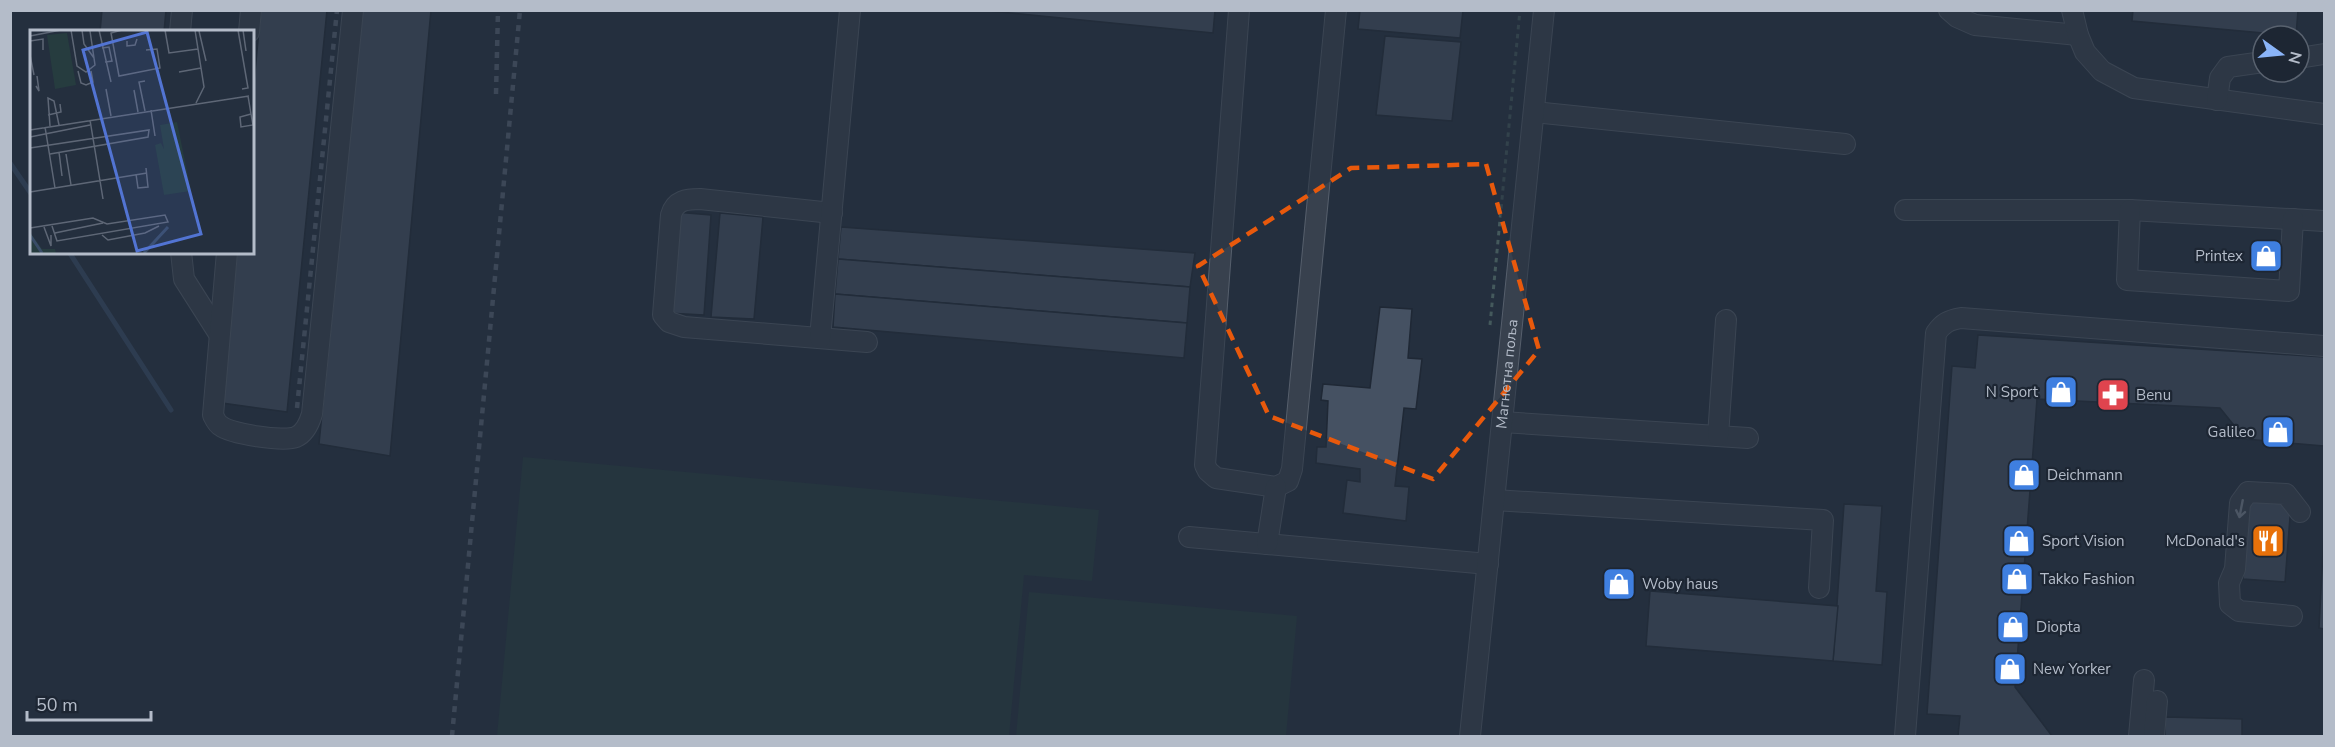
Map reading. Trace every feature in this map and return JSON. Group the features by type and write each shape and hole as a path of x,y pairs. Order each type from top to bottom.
{"street":[{"path":"180,30 182,10"},
{"path":"249,30 251,10"},
{"path":"227,254 213,415 218,425 227,430 285,440 302,433 312,414 353,10"},
{"path":"820,338 850,10"},
{"path":"1239,10 1205,465 1216,478 1276,487 1288,481 1292,469 1336,10"},
{"name":"Магнетна поља","path":"1470,736 1544,10"},
{"path":"1949,10 1957,17 1975,25 2078,35"},
{"path":"2072,10 2085,52 2102,71 2134,88 2325,114"},
{"path":"2217,100 2220,78 2228,67 2251,64"},
{"path":"1534,112 1845,144"},
{"path":"832,213 700,199 679,202 670,215 663,311 665,319 684,327 867,342"},
{"path":"1905,210 2130,210 2325,222"},
{"path":"2130,210 2127,280 2289,291 2293,219"},
{"path":"181,254 184,279 219,334"},
{"path":"1905,736 1936,333 1940,327 1948,321 1961,318 2325,346"},
{"path":"1718,436 1726,320"},
{"path":"1502,422 1748,438"},
{"path":"1267,544 1276,487"},
{"path":"2292,616 2239,611 2230,604 2229,583 2235,569 2240,503 2248,492 2286,494 2300,512"},
{"path":"1494,500 1823,520 1819,588"},
{"path":"1189,537 1488,564"},
{"path":"2139,736 2144,680"},
{"path":"2154,736 2157,701"}],"path":[{"path":"1490,325 1520,10"}],"highlighted area":[{"path":"1486,164 1539,350 1433,479 1269,416 1198,266 1351,168"}],"green space":[{"path":"523,457 1099,510 1092,581 1024,575 1009,736 497,736"},
{"path":"1029,592 1297,616 1286,736 1016,736"}],"building":[{"path":"102,10 166,10 164,30 100,30"},
{"path":"261,10 327,10 287,412 222,403 237,254 254,254 254,82"},
{"path":"362,10 431,10 390,456 319,444"},
{"path":"980,10 1215,10 1213,33"},
{"path":"1360,10 1463,10 1460,38 1358,29"},
{"path":"2133,10 2298,10 2297,24 2251,24 2251,32 2132,21"},
{"path":"1385,36 1461,42 1452,121 1376,115"},
{"path":"675,212 711,215 704,315 667,313"},
{"path":"720,213 763,217 754,319 711,317"},
{"path":"841,227 1195,253 1190,287 838,259"},
{"path":"838,259 1190,287 1187,323 835,294"},
{"path":"835,294 1187,323 1184,358 833,327"},
{"path":"1380,307 1412,309 1408,358 1422,359 1416,409 1404,408 1395,486 1409,487 1406,521 1343,513 1347,480 1360,482 1360,469 1316,463 1317,447 1326,447 1328,401 1321,400 1323,384 1370,388"},
{"path":"1978,335 2324,357 2324,446 2245,439 2220,408 2037,399 2015,687 2052,736 1958,736 1960,716 1927,714 1952,366 1975,368"},
{"path":"2249,501 2291,504 2285,582 2243,579"},
{"path":"1844,504 1882,506 1876,591 1887,592 1882,665 1833,661"},
{"path":"2324,533 2324,629 2319,628"},
{"path":"1650,591 1838,606 1833,661 1646,646"},
{"path":"2165,717 2242,719 2242,736 2165,736"}],"waterway":[{"path":"10,163 30,192"},
{"path":"70,254 171,410"}],"railway":[{"path":"297,408 337,10"},
{"path":"496,94 498,10"},
{"path":"452,736 520,10"}],"place":[{"name":"Printex","path":"2266,256"},
{"name":"N Sport","path":"2061,392"},
{"name":"Benu","path":"2113,395"},
{"name":"Galileo","path":"2278,432"},
{"name":"Deichmann","path":"2024,475"},
{"name":"Sport Vision","path":"2019,541"},
{"name":"McDonald's","path":"2268,541"},
{"name":"Takko Fashion","path":"2017,579"},
{"name":"Woby haus","path":"1619,584"},
{"name":"Diopta","path":"2013,627"},
{"name":"New Yorker","path":"2010,669"}]}
